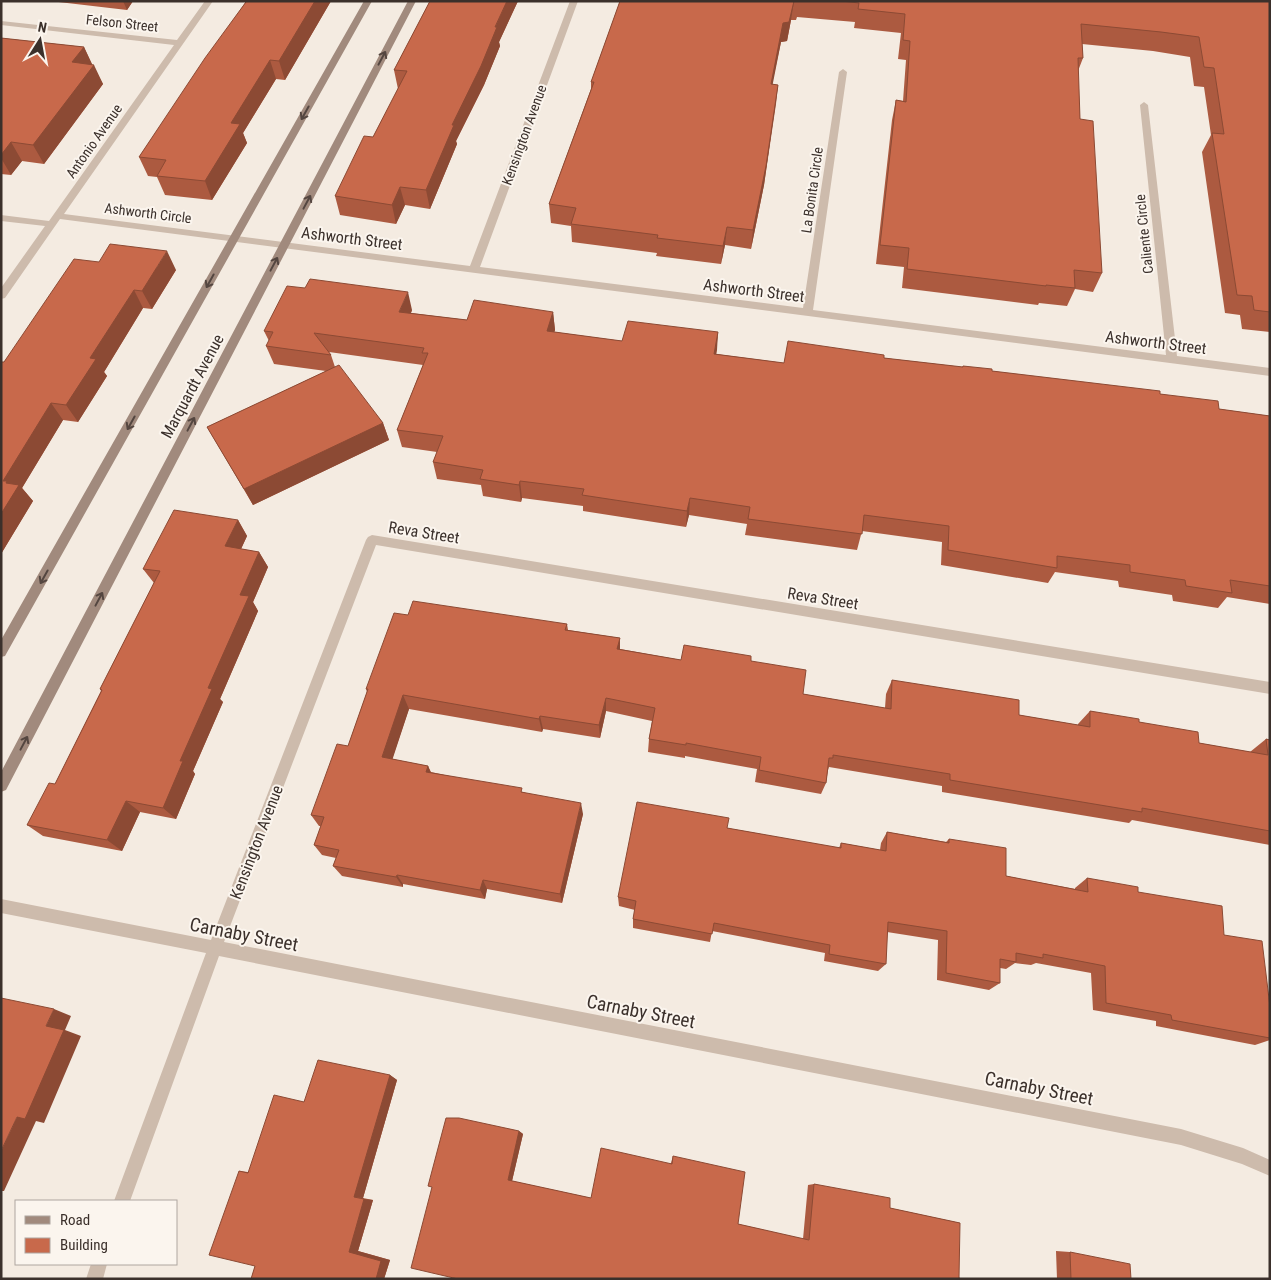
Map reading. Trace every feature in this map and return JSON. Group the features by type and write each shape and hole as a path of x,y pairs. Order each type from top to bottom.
{"main road":[{"path":"1,652 368,1"},
{"name":"Marquardt Avenue","path":"1,786 412,1"}],"street":[{"name":"Antonio Avenue","path":"1,296 209,1"},
{"name":"Kensington Avenue","path":"474,269 574,1"},
{"name":"Felson Street","path":"1,23 180,43"},
{"name":"La Bonita Circle","path":"808,312 843,72"},
{"name":"Caliente Circle","path":"1144,105 1172,359"},
{"name":"Ashworth Circle","path":"58,216 234,238"},
{"path":"1,218 52,224"},
{"name":"Ashworth Street","path":"234,238 1270,372"},
{"name":"Kensington Avenue","path":"122,1200 215,948 372,540"},
{"name":"Reva Street","path":"372,540 1270,688"},
{"name":"Carnaby Street","path":"1,906 1182,1136 1243,1156 1270,1168"},
{"path":"94,1279 99,1265"}],"building":[{"path":"245,1 315,1 279,61 270,60 231,123 240,124 205,181 157,176 166,160 139,157"},
{"path":"430,1 507,1 481,66 452,125 454,125 426,190 400,187 392,205 335,196 364,136 373,137 407,71 394,70"},
{"path":"620,1 794,1 789,22 783,23 771,84 778,85 766,166 753,230 727,227 723,246 657,238 658,235 571,224 576,208 549,204 594,82 591,82"},
{"path":"842,1 1270,1 1270,312 1254,310 1252,296 1237,295 1212,133 1224,134 1214,68 1204,67 1199,37 1081,24 1083,58 1078,58 1080,119 1093,121 1102,273 1074,270 1075,288 1046,286 907,269 909,248 880,245 896,100 906,102 910,41 903,40 905,14 858,9 859,3"},
{"path":"1,38 84,47 72,62 94,65 33,145 11,142 1,155"},
{"path":"110,244 167,251 142,291 134,290 90,358 96,359 66,405 51,403 3,481 19,485 1,514 1,362 4,362 74,259 99,262"},
{"path":"310,279 408,292 399,312 467,320 474,300 553,312 547,331 622,341 628,321 718,332 714,354 784,363 788,341 884,355 884,358 992,369 992,371 1160,391 1160,394 1218,401 1219,409 1270,416 1270,586 1230,580 1232,593 1186,586 1185,580 1130,572 1130,565 1057,556 1057,568 948,550 949,526 864,515 862,534 748,519 750,507 690,498 687,511 582,495 584,489 520,481 519,485 480,479 483,470 433,462 443,436 397,430 428,353 422,353 424,348 314,333 331,355 266,346 273,332 264,331 287,286 305,288"},
{"path":"339,365 383,423 244,489 207,427"},
{"path":"174,510 238,520 225,546 259,552 240,595 249,596 208,688 212,689 180,761 183,761 163,808 126,801 107,840 27,825 49,783 55,784 102,690 100,689 160,571 143,569"},
{"path":"413,601 567,624 565,630 620,638 617,649 681,660 684,645 751,656 751,661 806,670 803,694 891,709 892,680 1019,700 1019,715 1090,727 1090,711 1198,732 1199,743 1268,755 1266,739 1270,740 1270,831 1142,808 1142,812 950,780 950,774 833,755 833,758 829,758 826,783 759,770 761,757 686,743 686,745 649,739 655,708 606,698 599,725 540,716 539,719 403,695 382,757 428,766 426,772 522,788 521,792 581,803 560,894 483,880 480,890 333,866 339,850 314,845 324,817 311,815 337,744 348,746 368,689 366,689 394,613 408,615"},
{"path":"637,802 729,818 727,828 841,848 841,843 886,851 887,832 949,843 949,839 1006,848 1006,876 1088,892 1087,878 1138,887 1138,892 1222,906 1224,935 1262,941 1270,1007 1270,1038 1172,1020 1171,1015 1106,1003 1105,966 1043,954 1043,958 1016,953 1016,962 1000,959 1000,983 946,973 947,931 888,922 886,964 829,954 830,945 714,923 712,934 633,919 636,901 618,897"},
{"path":"1,998 54,1009 46,1026 64,1030 25,1119 17,1117 1,1151"},
{"path":"318,1060 390,1075 354,1197 364,1199 349,1252 381,1261 376,1279 251,1279 255,1266 209,1255 239,1171 248,1173 274,1095 304,1102"},
{"path":"446,1118 459,1118 519,1131 508,1180 591,1198 601,1148 672,1164 673,1156 745,1172 738,1224 809,1240 814,1184 890,1198 890,1208 960,1223 959,1278 962,1279 458,1279 411,1268 432,1187 428,1186"},
{"path":"1070,1252 1130,1264 1131,1279 1071,1279"}]}
